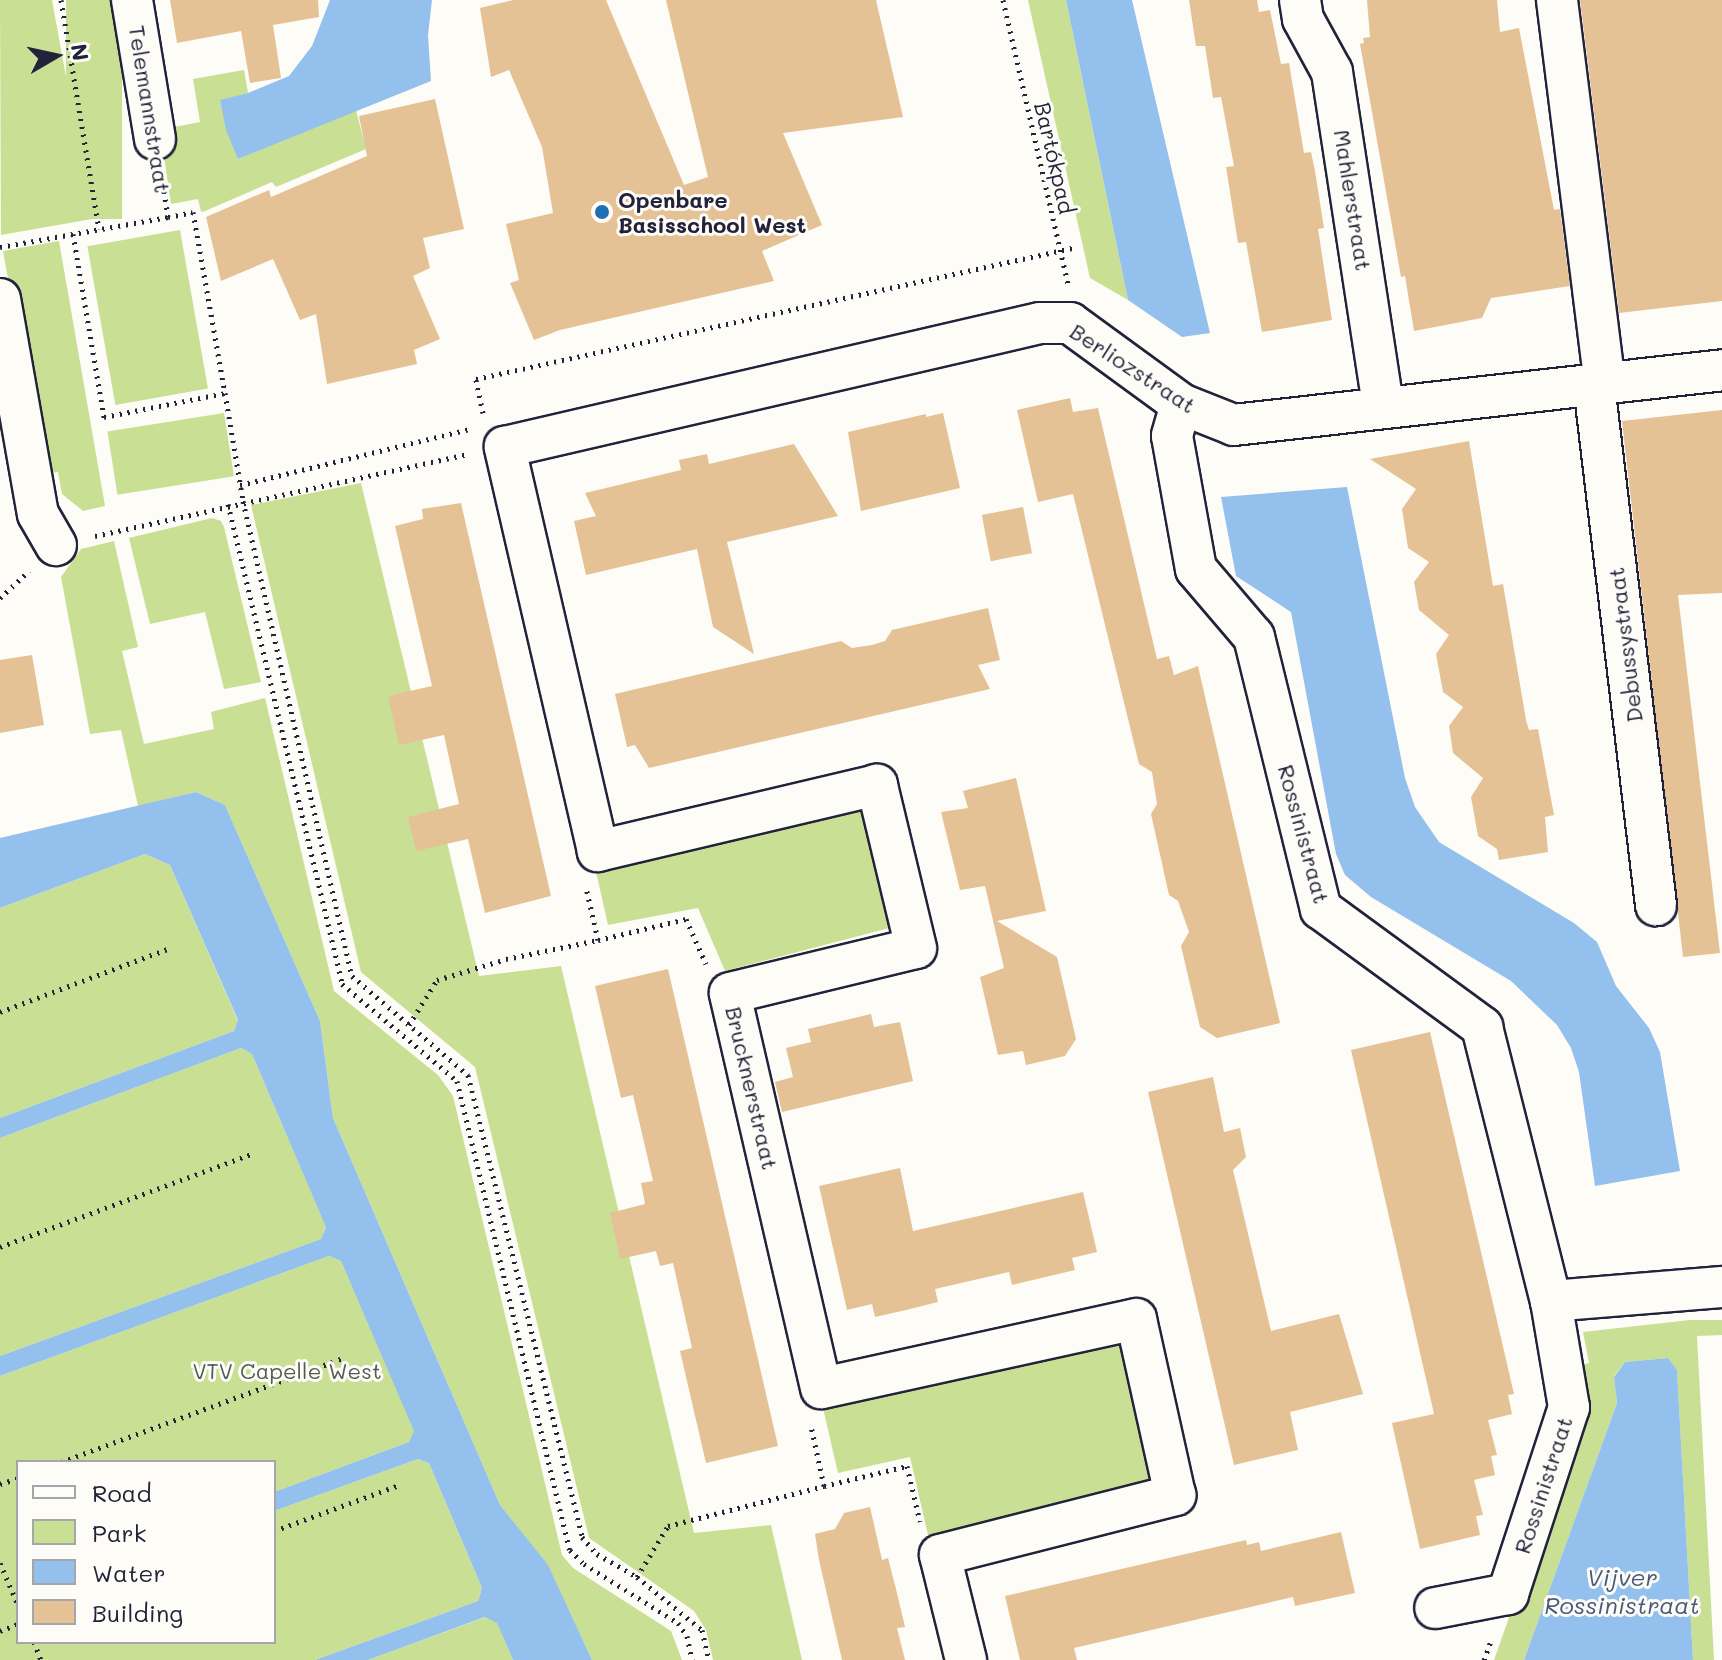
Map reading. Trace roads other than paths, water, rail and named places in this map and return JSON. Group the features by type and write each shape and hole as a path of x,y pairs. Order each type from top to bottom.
{"street":[{"name":"Telemannstraat","path":"132,0 155,139"},
{"name":"Mahlerstraat","path":"1300,0 1303,19 1332,72 1383,407"},
{"name":"Debussystraat","path":"1557,0 1656,905"},
{"path":"0,299 38,514 56,545"},
{"name":"Berliozstraat","path":"505,447 1040,323 1070,323 1181,404 1234,425 1722,370"},
{"name":"Rossinistraat","path":"1181,404 1172,436 1196,569 1254,637 1321,909 1482,1027 1551,1301 1569,1407 1508,1594 1435,1608"},
{"name":"Brucknerstraat","path":"505,447 598,851 877,785 916,948 730,993 821,1388 1136,1319 1175,1495 940,1555 966,1660"},
{"path":"1551,1301 1722,1287"}],"water":[{"path":"330,0 432,0 428,35 431,81 238,159 226,130 220,100 248,93 289,76 312,46"},
{"path":"1066,0 1132,0 1210,333 1182,337 1128,300"},
{"path":"1347,487 1405,778 1415,807 1439,842 1574,923 1597,942 1616,986 1649,1028 1660,1052 1680,1171 1595,1186 1579,1072 1571,1048 1557,1025 1511,981 1371,897 1345,875 1336,854 1291,612 1236,576 1221,497"},
{"path":"196,792 225,805 320,1021 333,1118 500,1505 548,1565 592,1660 513,1660 497,1623 485,1617 368,1660 315,1660 478,1601 482,1588 429,1463 418,1459 276,1510 276,1491 409,1442 414,1431 341,1261 329,1256 0,1376 0,1356 321,1239 326,1227 252,1054 241,1048 0,1138 0,1118 234,1031 238,1020 170,865 145,854 0,908 0,838"},
{"name":"Vijver Rossinistraat","path":"1668,1358 1677,1370 1693,1660 1524,1660 1617,1403 1614,1377 1625,1362"}],"place":[{"name":"Openbare Basisschool West","path":"602,212"}],"park label":[{"name":"VTV Capelle West","path":"287,1371"}]}
